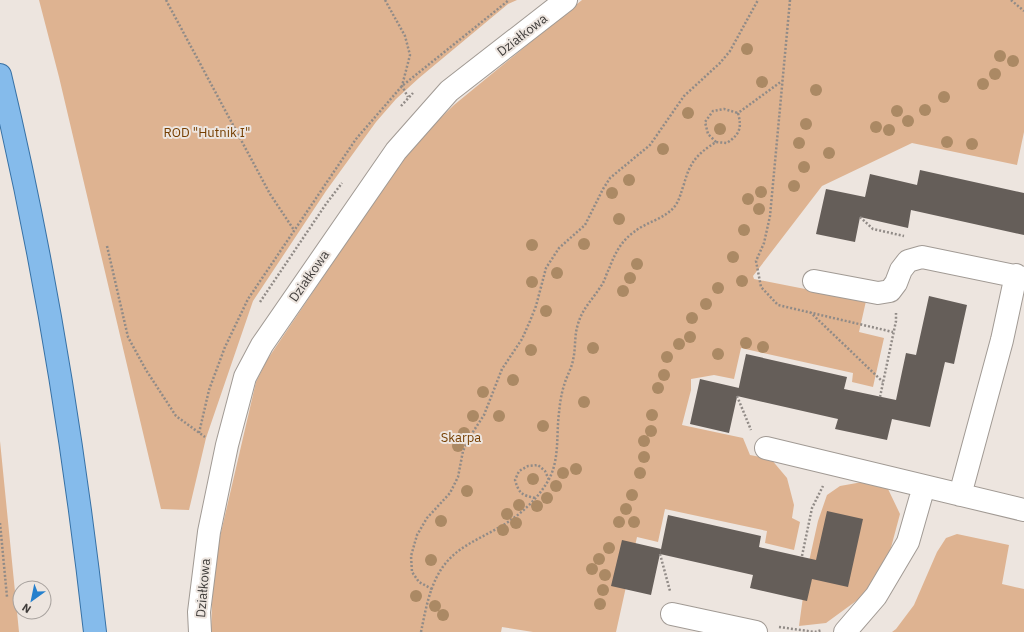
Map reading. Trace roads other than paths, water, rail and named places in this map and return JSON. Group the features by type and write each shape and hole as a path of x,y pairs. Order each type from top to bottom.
{"main road":[{"path":"0,75 28,202 59,366 82,520 95,632"}],"street":[{"name":"Działkowa","path":"200,632 199,612 208,532 227,445 245,377 262,345 396,151 424,119 450,92 566,0"},
{"path":"814,281 878,293 890,291 896,283 900,270 908,260 922,257 1020,276 960,495"},
{"path":"766,448 960,495 1023,504"},
{"path":"845,632 876,596 908,542 924,486"},
{"path":"672,614 756,632"}],"park label":[{"name":"ROD \"Hutnik I\"","path":"207,132"},
{"name":"Skarpa","path":"461,437"}]}
